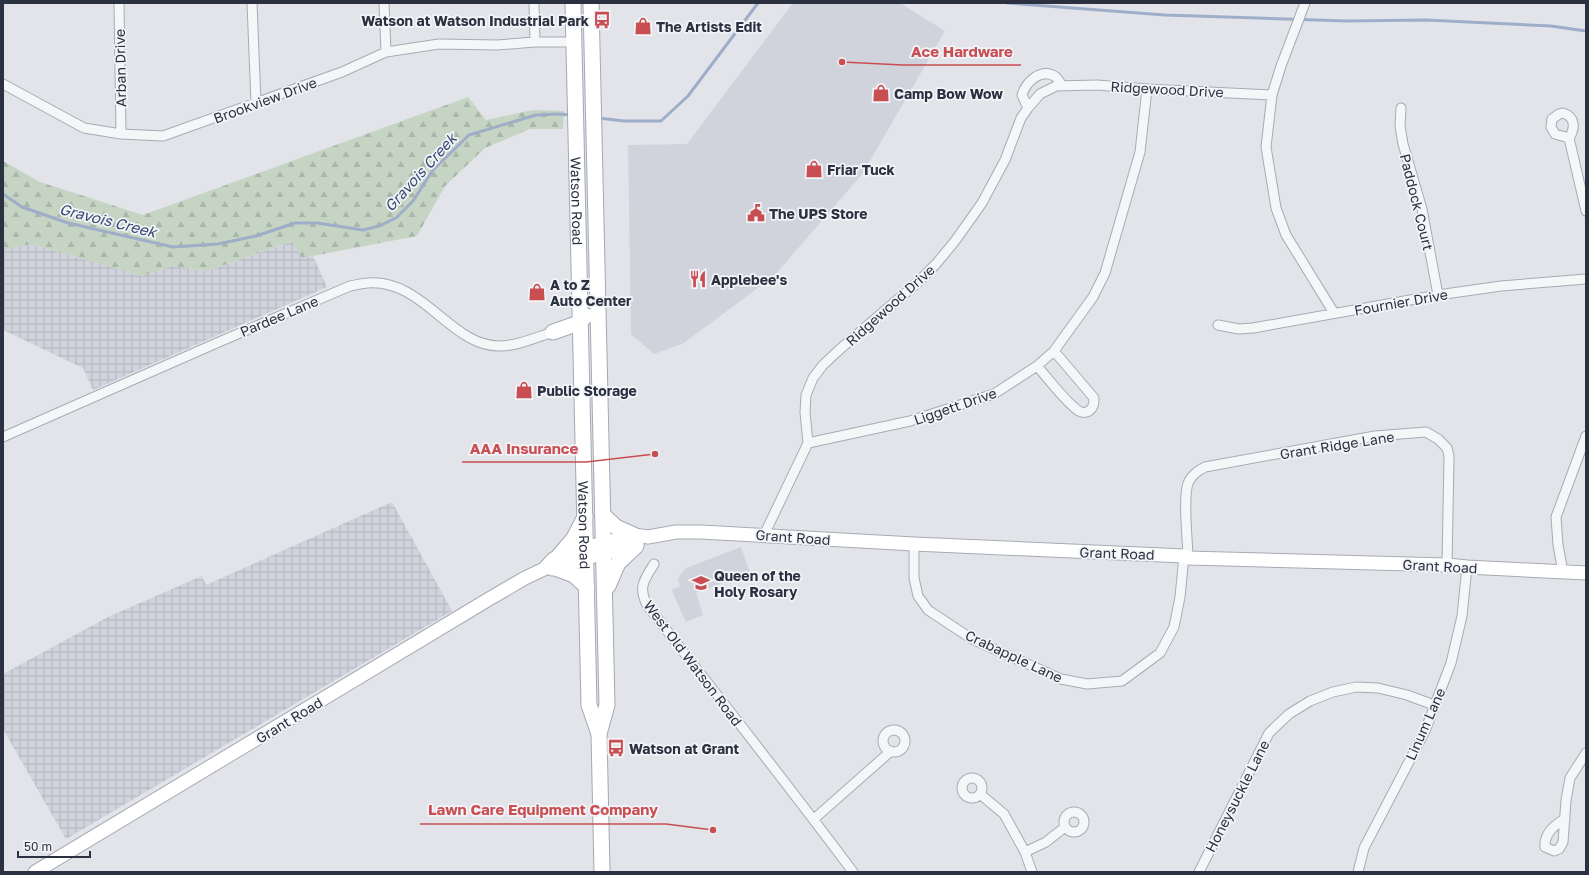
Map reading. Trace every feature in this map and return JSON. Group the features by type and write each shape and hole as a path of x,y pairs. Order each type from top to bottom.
{"main road":[{"name":"Watson Road","path":"573,3 576,125 603,515 607,705 599,734 602,872"},
{"name":"Watson Road","path":"591,3 594,126 588,310 581,342 589,705 599,734"},
{"path":"553,332 588,310"},
{"path":"553,332 565,333 581,342"},
{"path":"603,515 616,527 639,539 618,562 605,593"},
{"path":"585,516 574,538 553,565 574,576 587,587"}],"street":[{"name":"Arban Drive","path":"119,3 121,134"},
{"path":"252,3 256,103"},
{"path":"384,3 386,52"},
{"path":"534,3 535,42"},
{"path":"1303,7 1293,31 1272,95 1266,147 1276,208 1286,235 1334,313"},
{"name":"Brookview Drive","path":"3,84 84,128 121,134 163,136 342,72 386,52 439,44 497,45 535,42 574,42"},
{"path":"1028,108 1022,95 1024,87 1031,80 1041,74 1055,77 1062,85"},
{"name":"Ridgewood Drive","path":"808,443 805,412 806,395 813,378 823,365 839,350 917,284 955,241 982,203 1005,160 1021,118 1040,94 1056,86 1062,85 1097,85 1272,95"},
{"name":"Liggett Drive","path":"808,443 910,421 994,394 1037,366 1054,351 1093,297 1105,272 1140,152 1147,89"},
{"name":"Paddock Court","path":"1401,108 1400,126 1403,144 1422,209 1438,295"},
{"path":"1569,138 1586,211"},
{"name":"Fournier Drive","path":"1218,325 1239,329 1253,328 1438,295 1501,286 1586,279"},
{"name":"Pardee Lane","path":"3,437 232,336 350,286 369,283 388,285 405,291 423,302 470,339 485,345 501,346 519,343 553,332"},
{"path":"1037,366 1072,406 1080,412 1087,412 1091,410 1094,404 1094,398 1054,351"},
{"name":"Grant Ridge Lane","path":"1186,557 1186,498 1188,483 1193,475 1205,467 1375,436 1426,432 1438,439 1447,448 1449,456 1447,565"},
{"path":"1562,572 1556,517 1586,436"},
{"path":"764,535 808,443"},
{"name":"Grant Road","path":"35,872 525,578 586,552 639,539 676,532 701,532 1186,557 1447,565 1467,568 1586,572"},
{"name":"Crabapple Lane","path":"914,544 914,578 918,596 928,610 972,639 1061,679 1087,684 1122,681 1160,653 1174,627 1186,557"},
{"name":"West Old Watson Road","path":"654,564 642,584 642,596 647,605 814,819 853,872"},
{"name":"Linum Lane","path":"1358,872 1364,848 1425,731 1453,656 1462,616 1467,568"},
{"name":"Honeysuckle Lane","path":"1199,872 1269,733 1289,714 1310,701 1333,692 1356,687 1378,688 1407,695 1434,705"},
{"path":"814,819 891,751"},
{"path":"1565,819 1566,800 1570,778 1586,753"},
{"path":"980,794 1004,814 1025,852 1032,872"},
{"path":"1025,852 1046,842 1065,827"}],"shaded area":[{"path":"793,3 900,3 945,31 863,173 775,275 684,343 654,354 631,334 628,145 687,144"},
{"path":"293,241 302,258 313,256 327,287 93,390 83,368 3,330 3,250 31,244 142,276 172,266 207,271"},
{"path":"392,502 452,611 66,839 3,729 3,674 108,617 202,576 206,585"},
{"name":"Queen of the Holy Rosary","path":"741,547 750,573 696,593 703,615 686,622 672,591 680,586 678,579 680,575 686,568"}],"green space":[{"path":"468,97 486,120 533,110 564,111 563,129 530,129 485,148 445,186 417,236 302,258 292,241 207,271 172,266 142,276 31,244 3,250 3,161 40,182 143,215"}],"waterway":[{"name":"Gravois Creek","path":"598,118 624,121 661,121 688,96 758,3"},
{"name":"Gravois Creek","path":"1007,3 1165,15 1347,21 1426,20 1551,26 1586,31"},
{"name":"Gravois Creek","path":"3,194 22,207 68,223 173,247 218,244 256,236 295,223 317,223 363,230 379,226 396,218 413,201 433,170 469,135 536,115 571,115"}],"place":[{"name":"Watson at Watson Industrial Park","path":"602,20"},
{"name":"The Artists Edit","path":"643,26"},
{"name":"Ace Hardware","path":"842,62"},
{"name":"Camp Bow Wow","path":"881,93"},
{"name":"Friar Tuck","path":"814,169"},
{"name":"The UPS Store","path":"756,213"},
{"name":"Applebee's","path":"698,279"},
{"name":"A to Z Auto Center","path":"537,292"},
{"name":"Public Storage","path":"524,390"},
{"name":"AAA Insurance","path":"655,454"},
{"name":"Queen of the Holy Rosary","path":"701,583"},
{"name":"Watson at Grant","path":"616,748"},
{"name":"Lawn Care Equipment Company","path":"713,830"}]}
